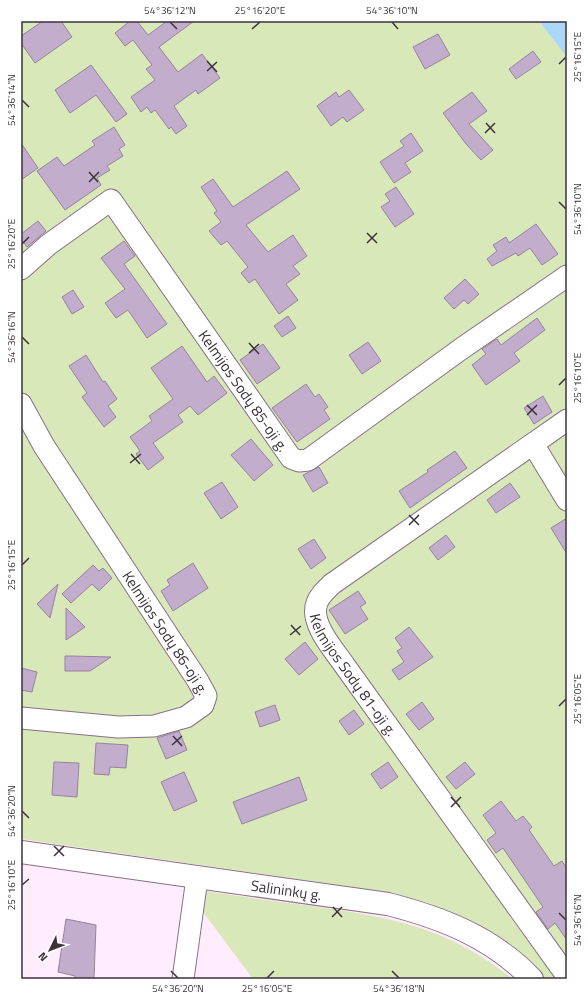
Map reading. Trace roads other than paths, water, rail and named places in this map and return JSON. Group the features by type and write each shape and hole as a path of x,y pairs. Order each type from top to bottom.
{"main road":[{"name":"Salininkų g.","path":"21,852 388,904 428,914 462,929 490,944 519,966 532,979"}],"street":[{"name":"Kelmijos Sodų 85-oji g.","path":"21,269 48,245 111,200 291,458 299,461 308,460 461,349 567,276"},
{"name":"Kelmijos Sodų 86-oji g.","path":"21,404 44,446 198,680 206,696 203,705 186,717 154,726 118,727 21,718"},
{"name":"Kelmijos Sodų 81-oji g.","path":"567,420 332,584 316,604 315,614 318,625 345,666 567,976"},
{"path":"533,444 567,500"},
{"path":"183,979 197,878"}],"water":[{"path":"539,21 567,21 567,57"}]}
